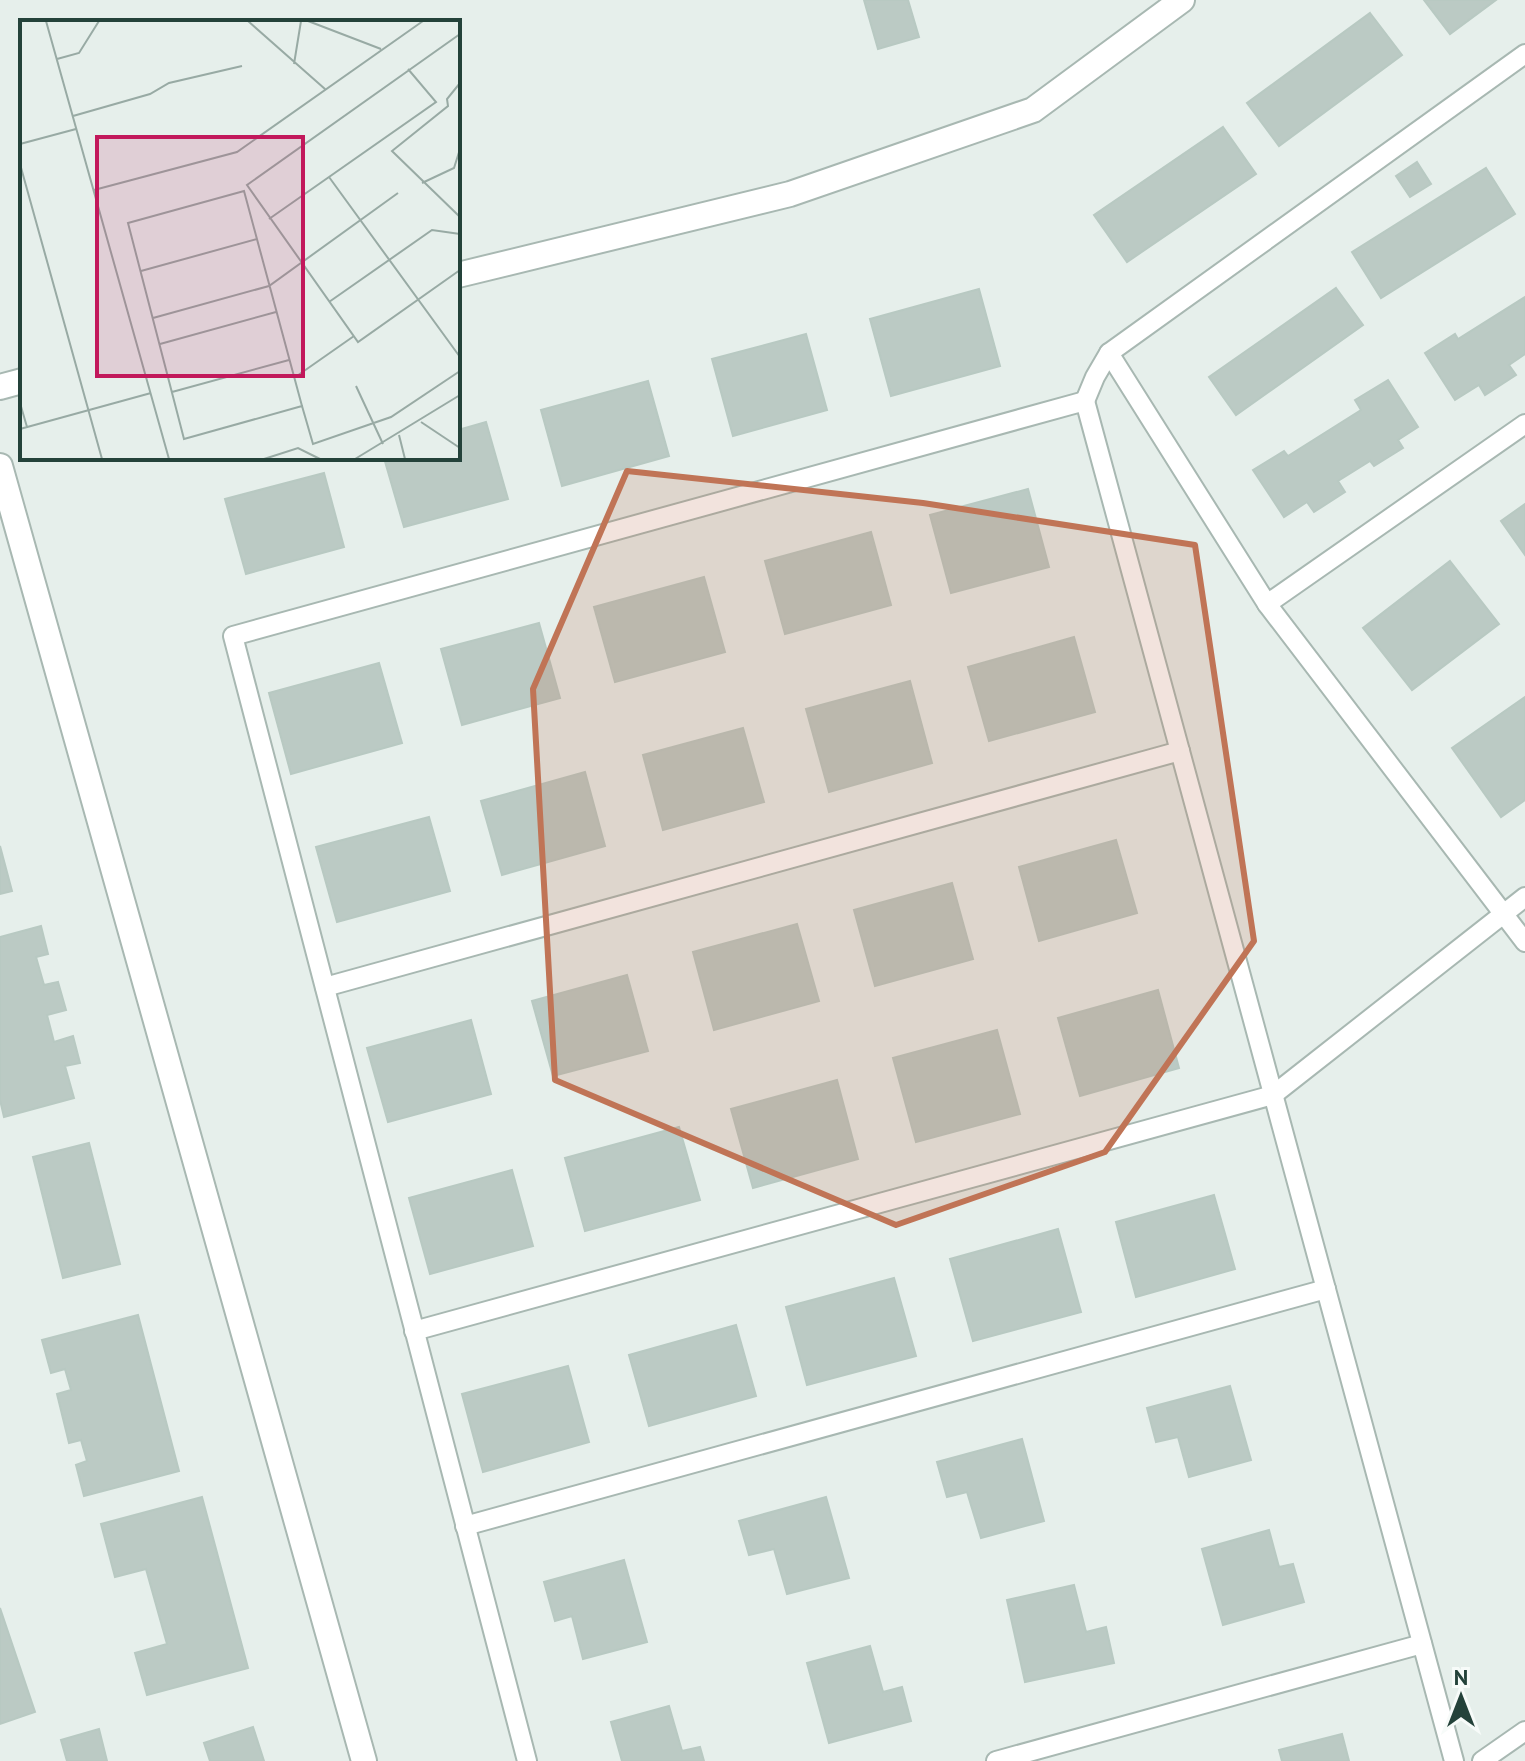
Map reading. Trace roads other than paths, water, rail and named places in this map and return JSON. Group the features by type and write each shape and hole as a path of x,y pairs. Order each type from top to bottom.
{"street":[{"path":"460,275 790,194 1033,110 1182,0"},
{"path":"0,387 20,382"},
{"path":"0,466 364,1761"}],"lane":[{"path":"1454,1761 1085,401 1109,353 1525,54"},
{"path":"1109,353 1267,604 1525,942"},
{"path":"527,1761 233,636 1085,401"},
{"path":"1267,604 1525,424"},
{"path":"325,987 1180,751"},
{"path":"414,1331 1273,1095 1525,897"},
{"path":"465,1526 1326,1289"},
{"path":"996,1761 1422,1644"},
{"path":"1482,1761 1525,1731"}]}
